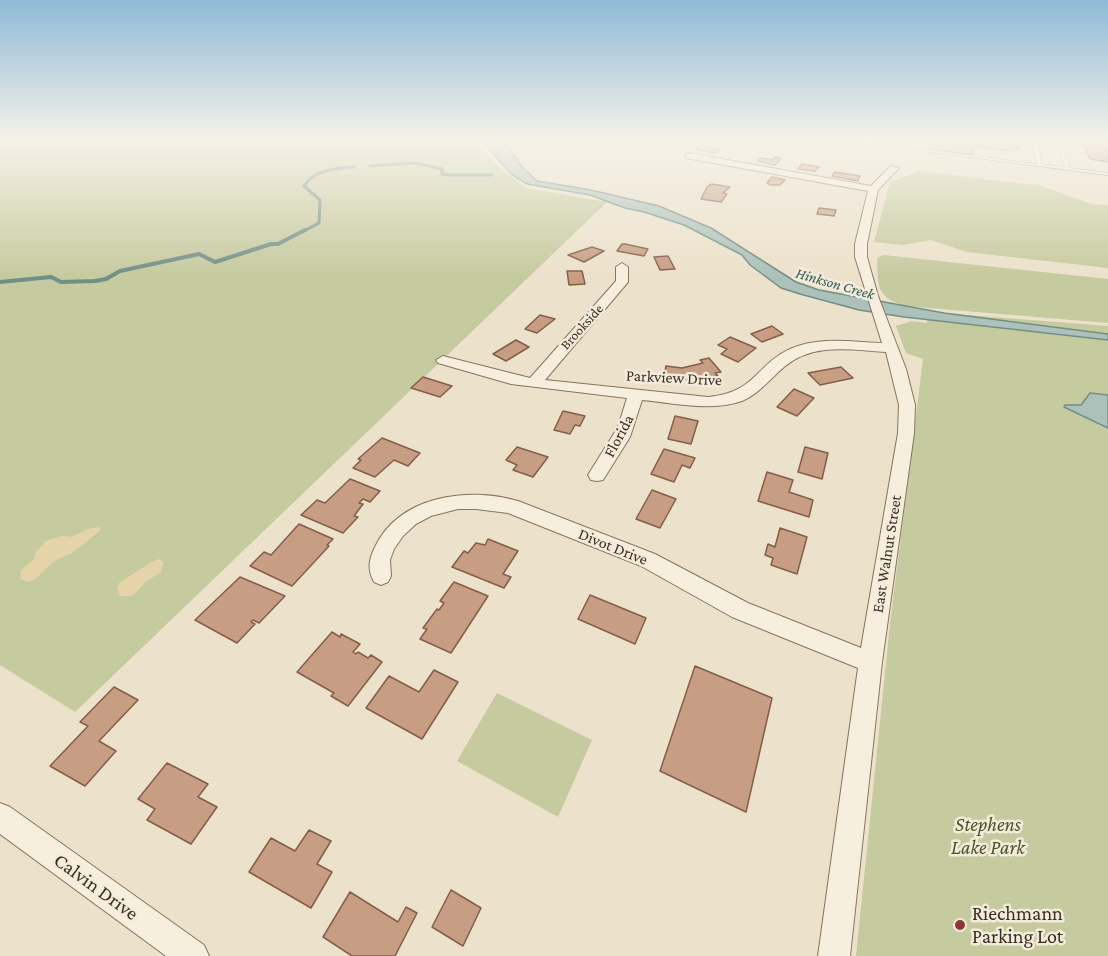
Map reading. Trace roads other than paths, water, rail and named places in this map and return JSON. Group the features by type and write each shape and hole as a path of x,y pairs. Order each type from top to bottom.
{"street":[{"path":"860,187 873,189 875,187"},
{"name":"East Walnut Street","path":"834,956 870,662 906,433 907,405 899,369 872,296 861,257 861,244 873,189"},
{"name":"Brookside","path":"534,383 622,282 622,267"},
{"name":"Parkview Drive","path":"443,360 511,380 708,402 733,399 746,392 792,354 803,349 828,345 890,348"},
{"name":"Florida","path":"597,475 628,424 634,409 635,394"},
{"name":"Divot Drive","path":"381,576 378,568 379,558 390,539 408,521 429,509 449,503 471,500 492,502 511,506 648,560 740,610 870,662"},
{"name":"Calvin Drive","path":"0,817 193,956"}],"water":[{"path":"542,187 571,187 659,206 711,228 796,282 819,290 944,313 1108,334 1108,340 904,317 859,310 800,294 781,288 750,265 742,255 684,225 590,195"},
{"path":"1090,393 1108,395 1108,428 1064,407 1065,405 1081,405"}],"waterway":[{"path":"302,232 319,223 320,200 305,187"},
{"path":"0,282 51,277 61,282 95,281 106,279 120,271 199,254 215,262 271,244 278,244 305,230"}],"place":[{"name":"Riechmann Parking Lot","path":"960,925"}],"water label":[{"name":"Hinkson Creek","path":"835,284"}],"park label":[{"name":"Stephens Lake Park","path":"988,836"}]}
